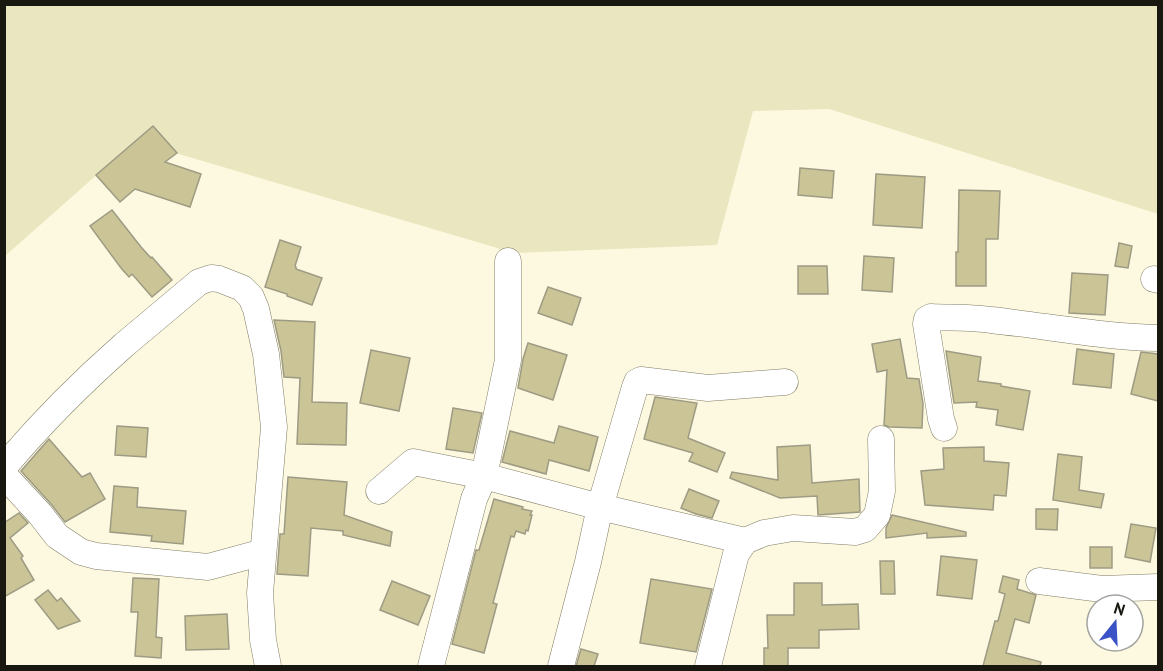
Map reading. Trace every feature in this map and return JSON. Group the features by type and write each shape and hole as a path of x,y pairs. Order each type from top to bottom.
{"street":[{"path":"431,666 474,499 484,476 508,360 508,261"},
{"path":"4,467 41,426 123,345 199,282 211,278 219,279 242,288 251,297 256,309 266,354 274,427 260,594 263,640 268,666"},
{"path":"944,428 926,324 927,319 931,317 989,319 1086,333 1132,338 1158,338"},
{"path":"561,666 600,507 637,382 641,380 708,388 784,382"},
{"path":"708,666 736,554 745,541 764,532 793,528 855,532 865,529 877,515 882,491 880,439"},
{"path":"379,490 413,462 484,476 600,507 745,541"},
{"path":"4,475 57,536 81,552 96,556 208,567 263,552"},
{"path":"1039,581 1102,589 1158,587"}],"shaded area":[{"path":"5,5 1158,5 1158,214 829,109 753,111 717,245 514,253 135,141 5,256"}],"building":[{"path":"153,126 177,153 165,162 201,174 190,207 135,189 120,202 96,175"},
{"path":"800,168 834,171 832,198 798,195"},
{"path":"876,174 925,177 922,228 873,225"},
{"path":"959,190 1000,191 998,239 986,239 986,286 956,286"},
{"path":"112,210 141,247 172,280 152,297 132,274 129,277 121,268 90,226"},
{"path":"280,240 301,247 296,269 322,278 312,305 265,287"},
{"path":"1119,243 1132,246 1128,268 1115,266"},
{"path":"864,256 894,258 892,292 862,290"},
{"path":"798,266 827,266 828,294 798,294"},
{"path":"1072,273 1108,275 1105,315 1069,313"},
{"path":"548,287 581,298 572,325 538,313"},
{"path":"274,320 315,322 312,402 347,403 346,445 297,444 300,378 284,377"},
{"path":"900,339 907,378 919,379 923,404 922,428 884,425 887,370 877,372 872,344"},
{"path":"528,343 567,355 553,400 518,388"},
{"path":"1077,349 1114,354 1111,388 1073,384"},
{"path":"371,350 410,358 399,411 360,403"},
{"path":"946,351 981,357 978,381 1030,391 1023,430 996,425 998,410 976,407 977,402 954,403"},
{"path":"1141,352 1158,354 1158,401 1131,394"},
{"path":"655,397 697,403 688,438 725,453 717,472 689,461 693,453 644,439"},
{"path":"453,408 482,413 473,453 446,449"},
{"path":"117,426 148,428 146,457 115,455"},
{"path":"559,426 598,437 589,471 549,460 546,474 502,462 510,431 554,443"},
{"path":"49,439 82,477 90,473 105,499 65,522 21,471"},
{"path":"810,445 812,483 859,479 860,512 818,515 817,496 780,498 730,478 732,472 778,480 777,447"},
{"path":"984,447 984,461 1009,463 1006,496 994,495 993,510 925,505 921,471 944,469 943,448"},
{"path":"1058,454 1082,457 1079,490 1104,494 1101,508 1053,500"},
{"path":"288,477 347,482 344,515 392,532 390,546 343,535 343,531 311,528 308,576 277,574 280,534 284,534"},
{"path":"114,486 138,488 137,507 186,511 183,544 151,541 152,536 110,532"},
{"path":"689,489 719,501 712,518 681,508"},
{"path":"494,499 523,507 522,509 532,511 530,515 532,515 525,534 516,531 514,537 511,536 493,603 497,604 484,653 452,644 476,550 479,550"},
{"path":"1036,509 1058,509 1057,530 1036,529"},
{"path":"19,513 28,523 10,538 23,556 21,558 34,580 4,597 4,523"},
{"path":"892,515 966,532 966,536 927,538 927,533 886,538 886,528"},
{"path":"1131,524 1156,528 1150,562 1125,557"},
{"path":"1090,547 1112,547 1112,568 1090,568"},
{"path":"941,556 977,560 972,599 937,595"},
{"path":"880,561 894,561 895,594 881,594"},
{"path":"1003,576 1019,580 1017,589 1036,595 1029,623 1015,619 1006,653 1041,662 1040,666 983,666 1005,594 999,592"},
{"path":"133,578 159,579 156,637 162,638 161,658 135,656 138,612 131,612"},
{"path":"651,579 712,589 696,652 640,643"},
{"path":"392,581 430,596 418,625 380,610"},
{"path":"794,583 822,583 822,605 858,604 859,629 819,630 819,648 788,648 788,666 764,666 764,648 768,648 767,615 794,615"},
{"path":"48,590 57,601 61,598 80,621 58,629 35,600"},
{"path":"227,614 229,649 186,650 185,616"},
{"path":"581,649 598,654 594,666 576,666"}]}
